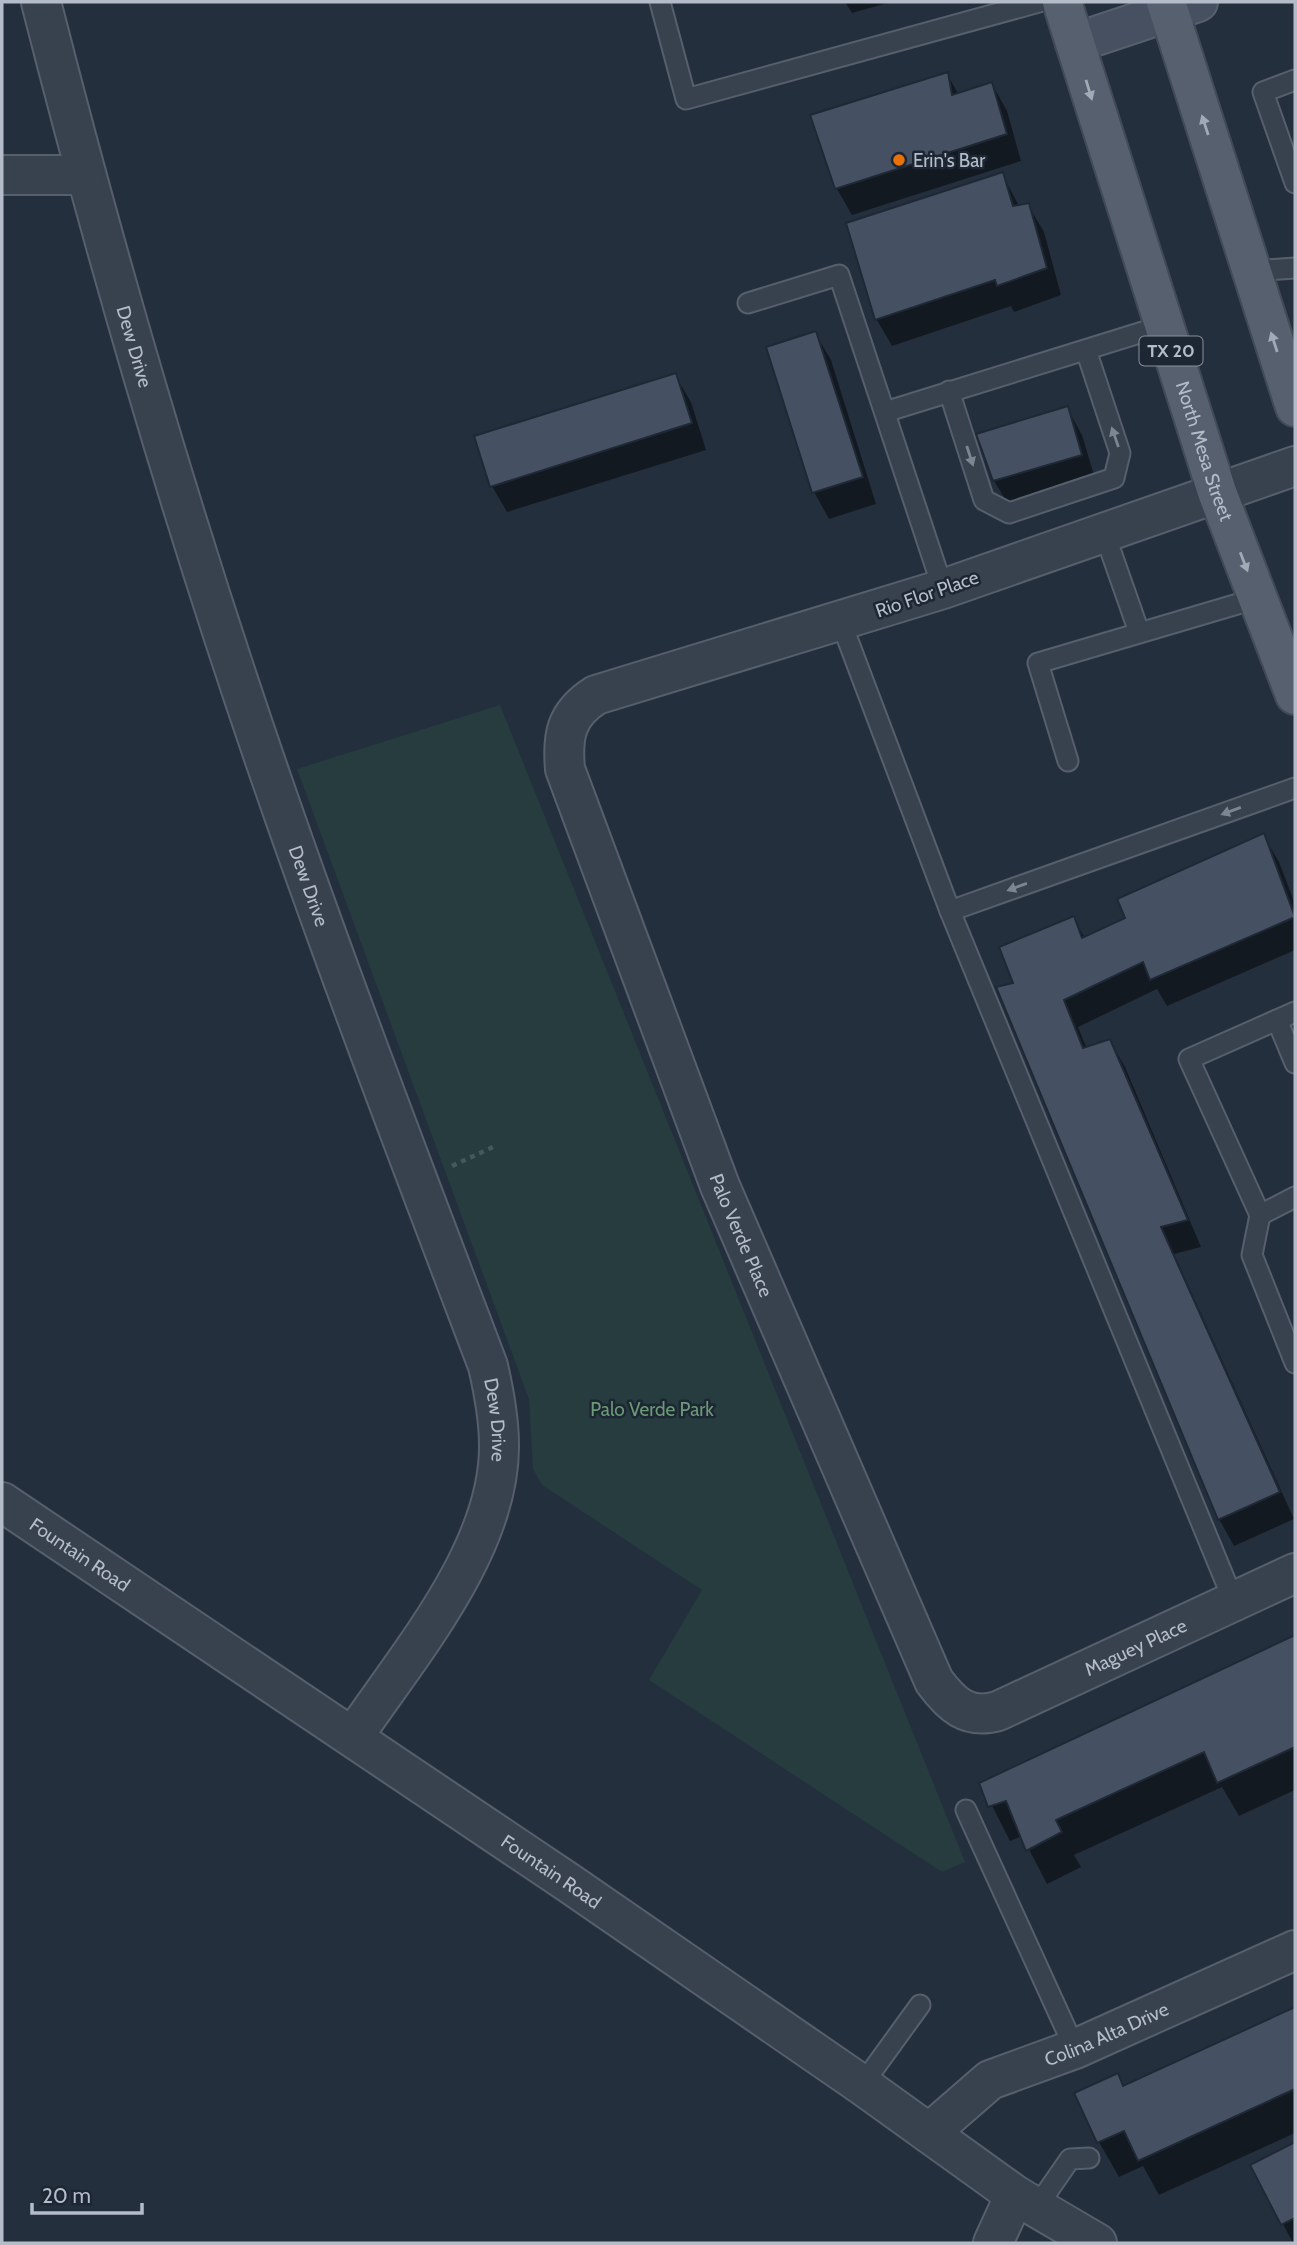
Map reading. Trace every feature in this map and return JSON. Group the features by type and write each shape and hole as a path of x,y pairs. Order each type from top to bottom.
{"main road":[{"name":"North Mesa Street","path":"1062,2 1162,326 1217,492 1295,695"},
{"path":"1177,5 1252,271 1295,407"}],"street":[{"name":"Dew Drive","path":"41,2 85,175 195,545 284,816 488,1366 496,1406 498,1461 482,1535 463,1573 353,1737"},
{"path":"1074,43 1177,5"},
{"path":"2,175 85,175"},
{"name":"Rio Flor Place","path":"566,726 579,706 596,695 943,589 1295,466"},
{"name":"Palo Verde Place","path":"566,726 565,769 720,1186 934,1681 951,1703 974,1714"},
{"name":"Fountain Road","path":"2,1502 353,1737 862,2085 1026,2201 1097,2243"},
{"name":"Maguey Place","path":"974,1714 998,1711 1295,1573"},
{"name":"Colina Alta Drive","path":"929,2133 990,2080 1075,2049 1295,1950"},
{"path":"993,2243 1026,2201"}],"lane":[{"path":"660,2 685,99 1039,2"},
{"path":"1295,80 1263,92 1295,183"},
{"path":"1252,271 1295,268"},
{"path":"748,303 839,275 943,589"},
{"path":"885,412 1162,326"},
{"path":"949,391 984,500 1009,513 1114,478 1120,453 1086,350"},
{"path":"1104,532 1139,632"},
{"path":"1068,761 1038,663 1258,598"},
{"path":"841,622 950,911 1234,1602"},
{"path":"950,911 1295,788"},
{"path":"1295,1012 1189,1059 1260,1215 1252,1255 1295,1363"},
{"path":"1277,1020 1295,1063"},
{"path":"1260,1215 1295,1197"},
{"path":"966,1810 1075,2049"},
{"path":"862,2085 920,2005"},
{"path":"1026,2201 1070,2159 1090,2158"}],"green space":[{"name":"Palo Verde Park","path":"500,705 965,1862 942,1872 649,1680 702,1590 542,1485 533,1469 529,1399 297,769"}],"building":[{"path":"948,72 952,95 992,82 1007,134 835,189 810,115"},
{"path":"1003,172 1013,206 1029,203 1047,268 997,286 995,280 875,320 846,223"},
{"path":"816,331 863,477 812,493 766,347"},
{"path":"676,373 692,423 490,487 474,436"},
{"path":"1068,406 1082,455 993,481 976,434"},
{"path":"1264,833 1295,917 1150,980 1143,962 1064,1000 1083,1048 1110,1039 1188,1220 1161,1227 1280,1492 1218,1520 996,987 1013,983 999,947 1074,916 1082,938 1125,918 1117,899"},
{"path":"1295,1635 1295,1747 1217,1783 1204,1752 1056,1820 1062,1832 1026,1851 1006,1801 988,1807 979,1783"},
{"path":"1295,2007 1295,2089 1138,2161 1124,2131 1097,2143 1074,2093 1118,2073 1123,2086"},
{"path":"1295,2142 1295,2218 1281,2225 1250,2165"}],"place":[{"name":"Erin's Bar","path":"899,160"}]}
